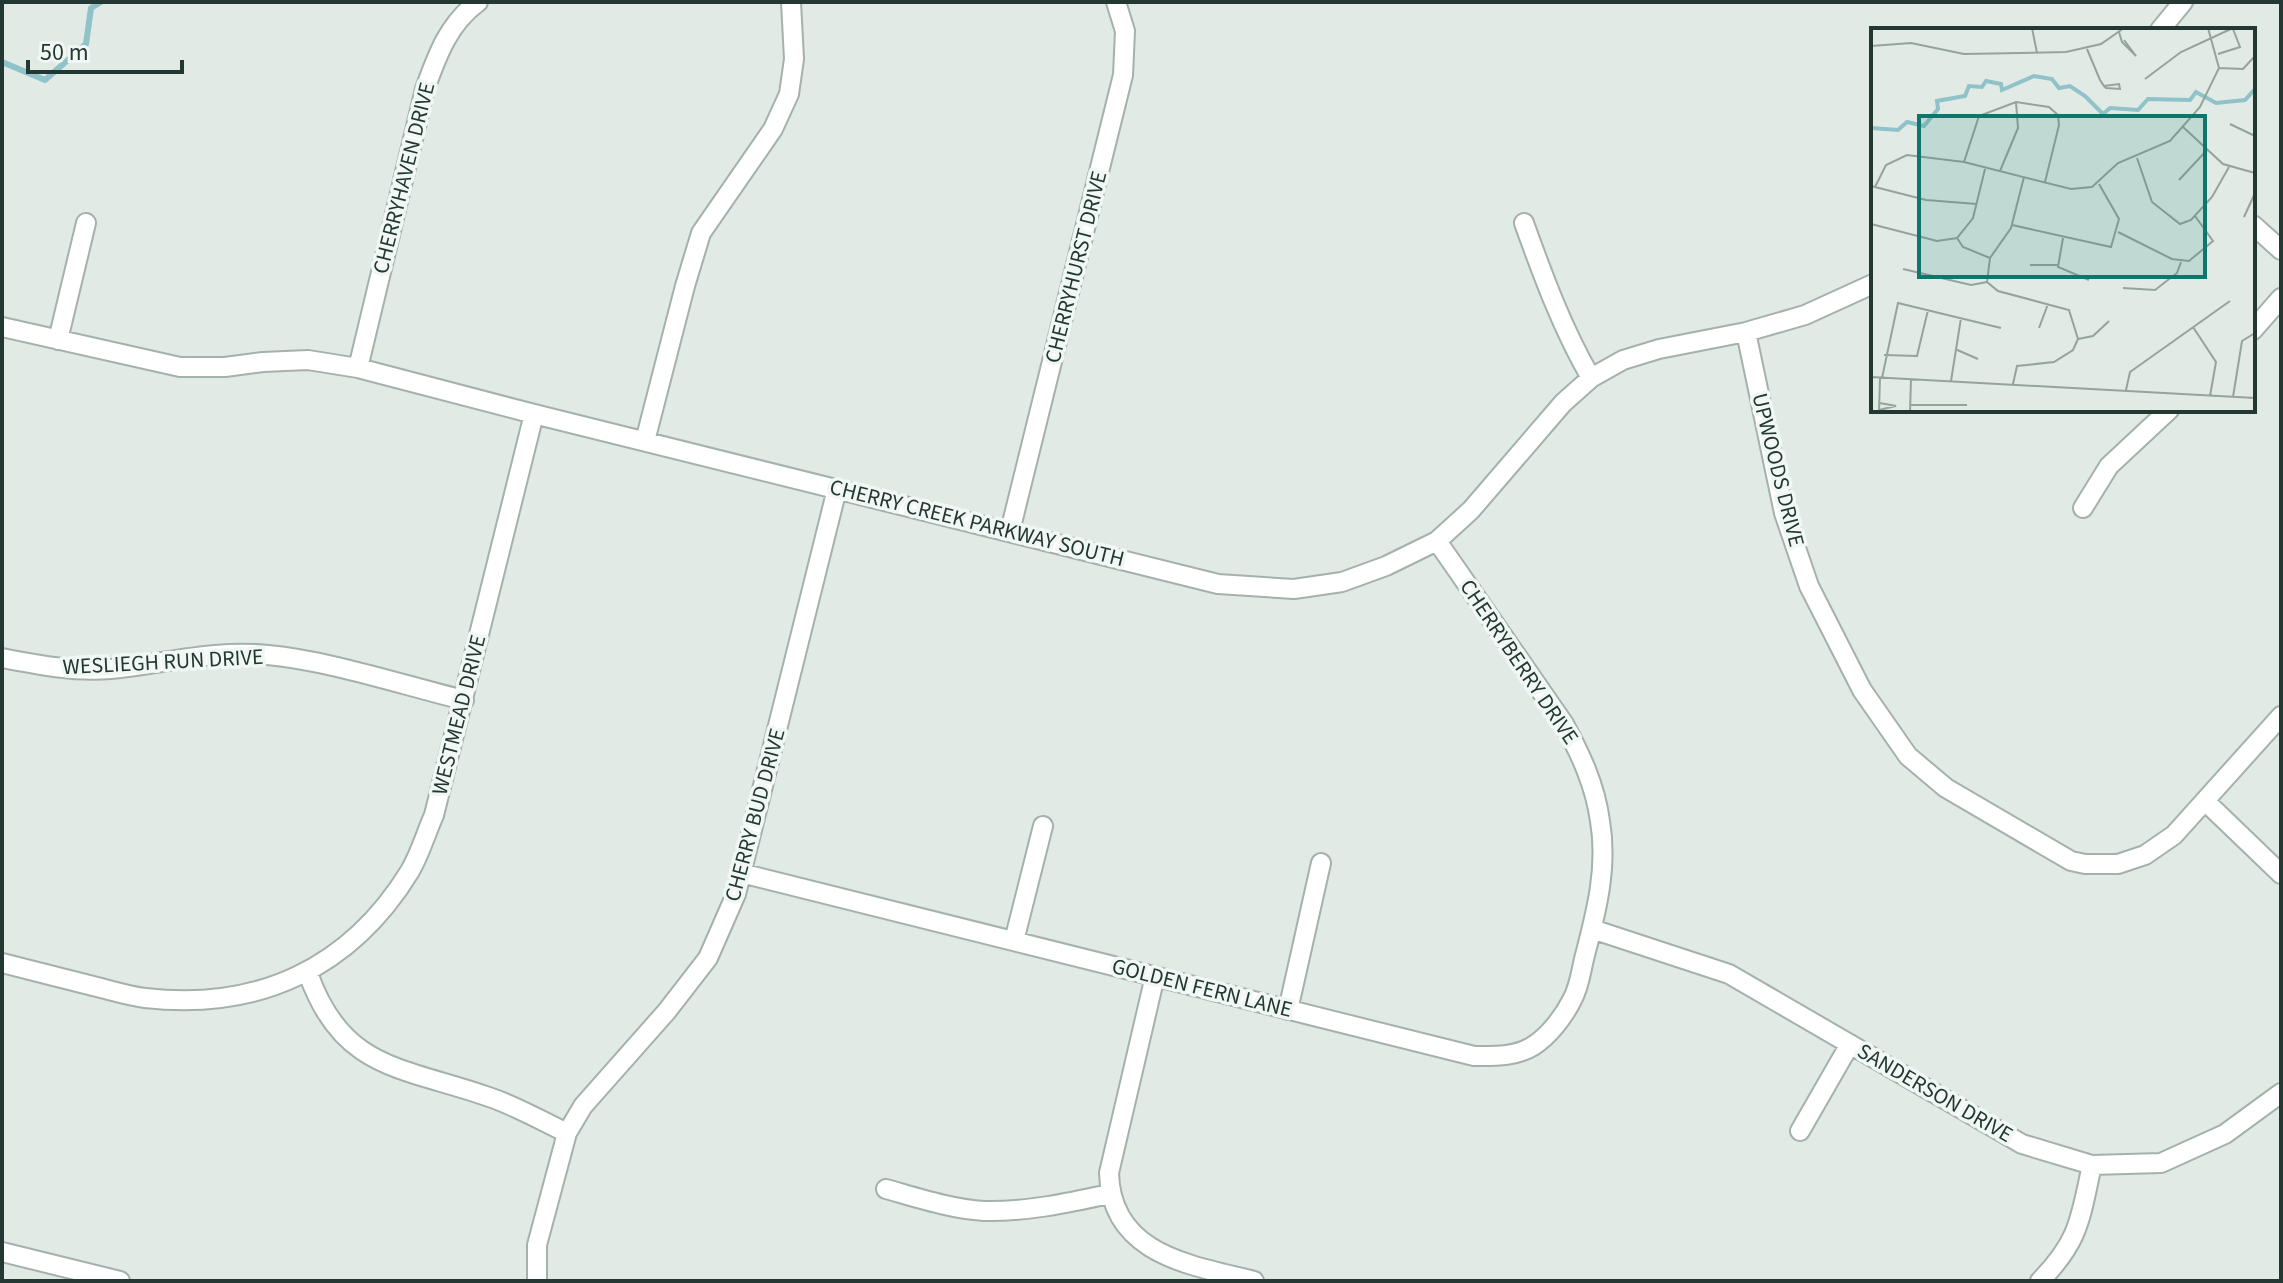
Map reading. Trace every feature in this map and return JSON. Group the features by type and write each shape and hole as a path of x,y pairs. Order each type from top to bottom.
{"street":[{"name":"CHERRYHAVEN DRIVE","path":"358,368 425,89 441,46 456,24 478,2"},
{"path":"645,441 701,233 773,129 789,94 794,59 791,2"},
{"name":"CHERRYHURST DRIVE","path":"1010,531 1123,75 1125,31 1116,2"},
{"path":"2162,28 2183,2"},
{"path":"58,340 86,223"},
{"path":"1524,223 1546,282 1591,378"},
{"path":"2255,227 2281,250"},
{"name":"CHERRY CREEK PARKWAY SOUTH","path":"2,327 180,367 225,367 308,360 358,368 1218,584 1294,589 1342,582 1386,566 1437,541 1471,510 1563,403 1591,378 1623,360 1805,315 1871,285"},
{"path":"2255,328 2281,298"},
{"name":"UPWOODS DRIVE","path":"1746,332 1784,513 1809,586 1862,690 1908,756 1946,788 2071,861 2085,864 2118,864 2145,855 2174,835 2205,801"},
{"path":"2083,508 2109,466 2167,412"},
{"name":"WESTMEAD DRIVE","path":"2,963 143,998 185,1001 227,998 272,987 308,973 348,944 386,907 411,869 434,815 534,414"},
{"name":"CHERRY BUD DRIVE","path":"537,1281 537,1245 567,1133 583,1106 667,1011 708,958 736,894 837,489"},
{"name":"CHERRYBERRY DRIVE","path":"1437,541 1564,724 1594,788 1601,823 1603,859 1600,897 1592,929"},
{"name":"WESLIEGH RUN DRIVE","path":"2,658 54,668 109,669 220,655 267,655 464,700"},
{"path":"2281,716 2205,801 2281,874"},
{"path":"1014,941 1043,826"},
{"path":"1288,1010 1321,863"},
{"name":"GOLDEN FERN LANE","path":"741,873 1474,1056 1505,1056 1534,1045 1554,1027 1574,997 1592,929"},
{"name":"SANDERSON DRIVE","path":"1592,929 1729,974 2022,1144 2092,1165 2161,1163 2225,1134 2281,1093"},
{"path":"308,973 324,1013 357,1050 378,1062 492,1098 567,1133"},
{"path":"1155,976 1109,1173 1109,1194 1114,1210 1150,1248 1176,1261 1254,1281"},
{"path":"1800,1131 1850,1044"},
{"path":"2040,1281 2062,1258 2078,1230 2092,1165"},
{"path":"886,1189 983,1211 1025,1209 1109,1194"},
{"path":"2,1252 120,1281"}],"waterway":[{"path":"2,62 45,80 86,44 91,8 101,2"}]}
